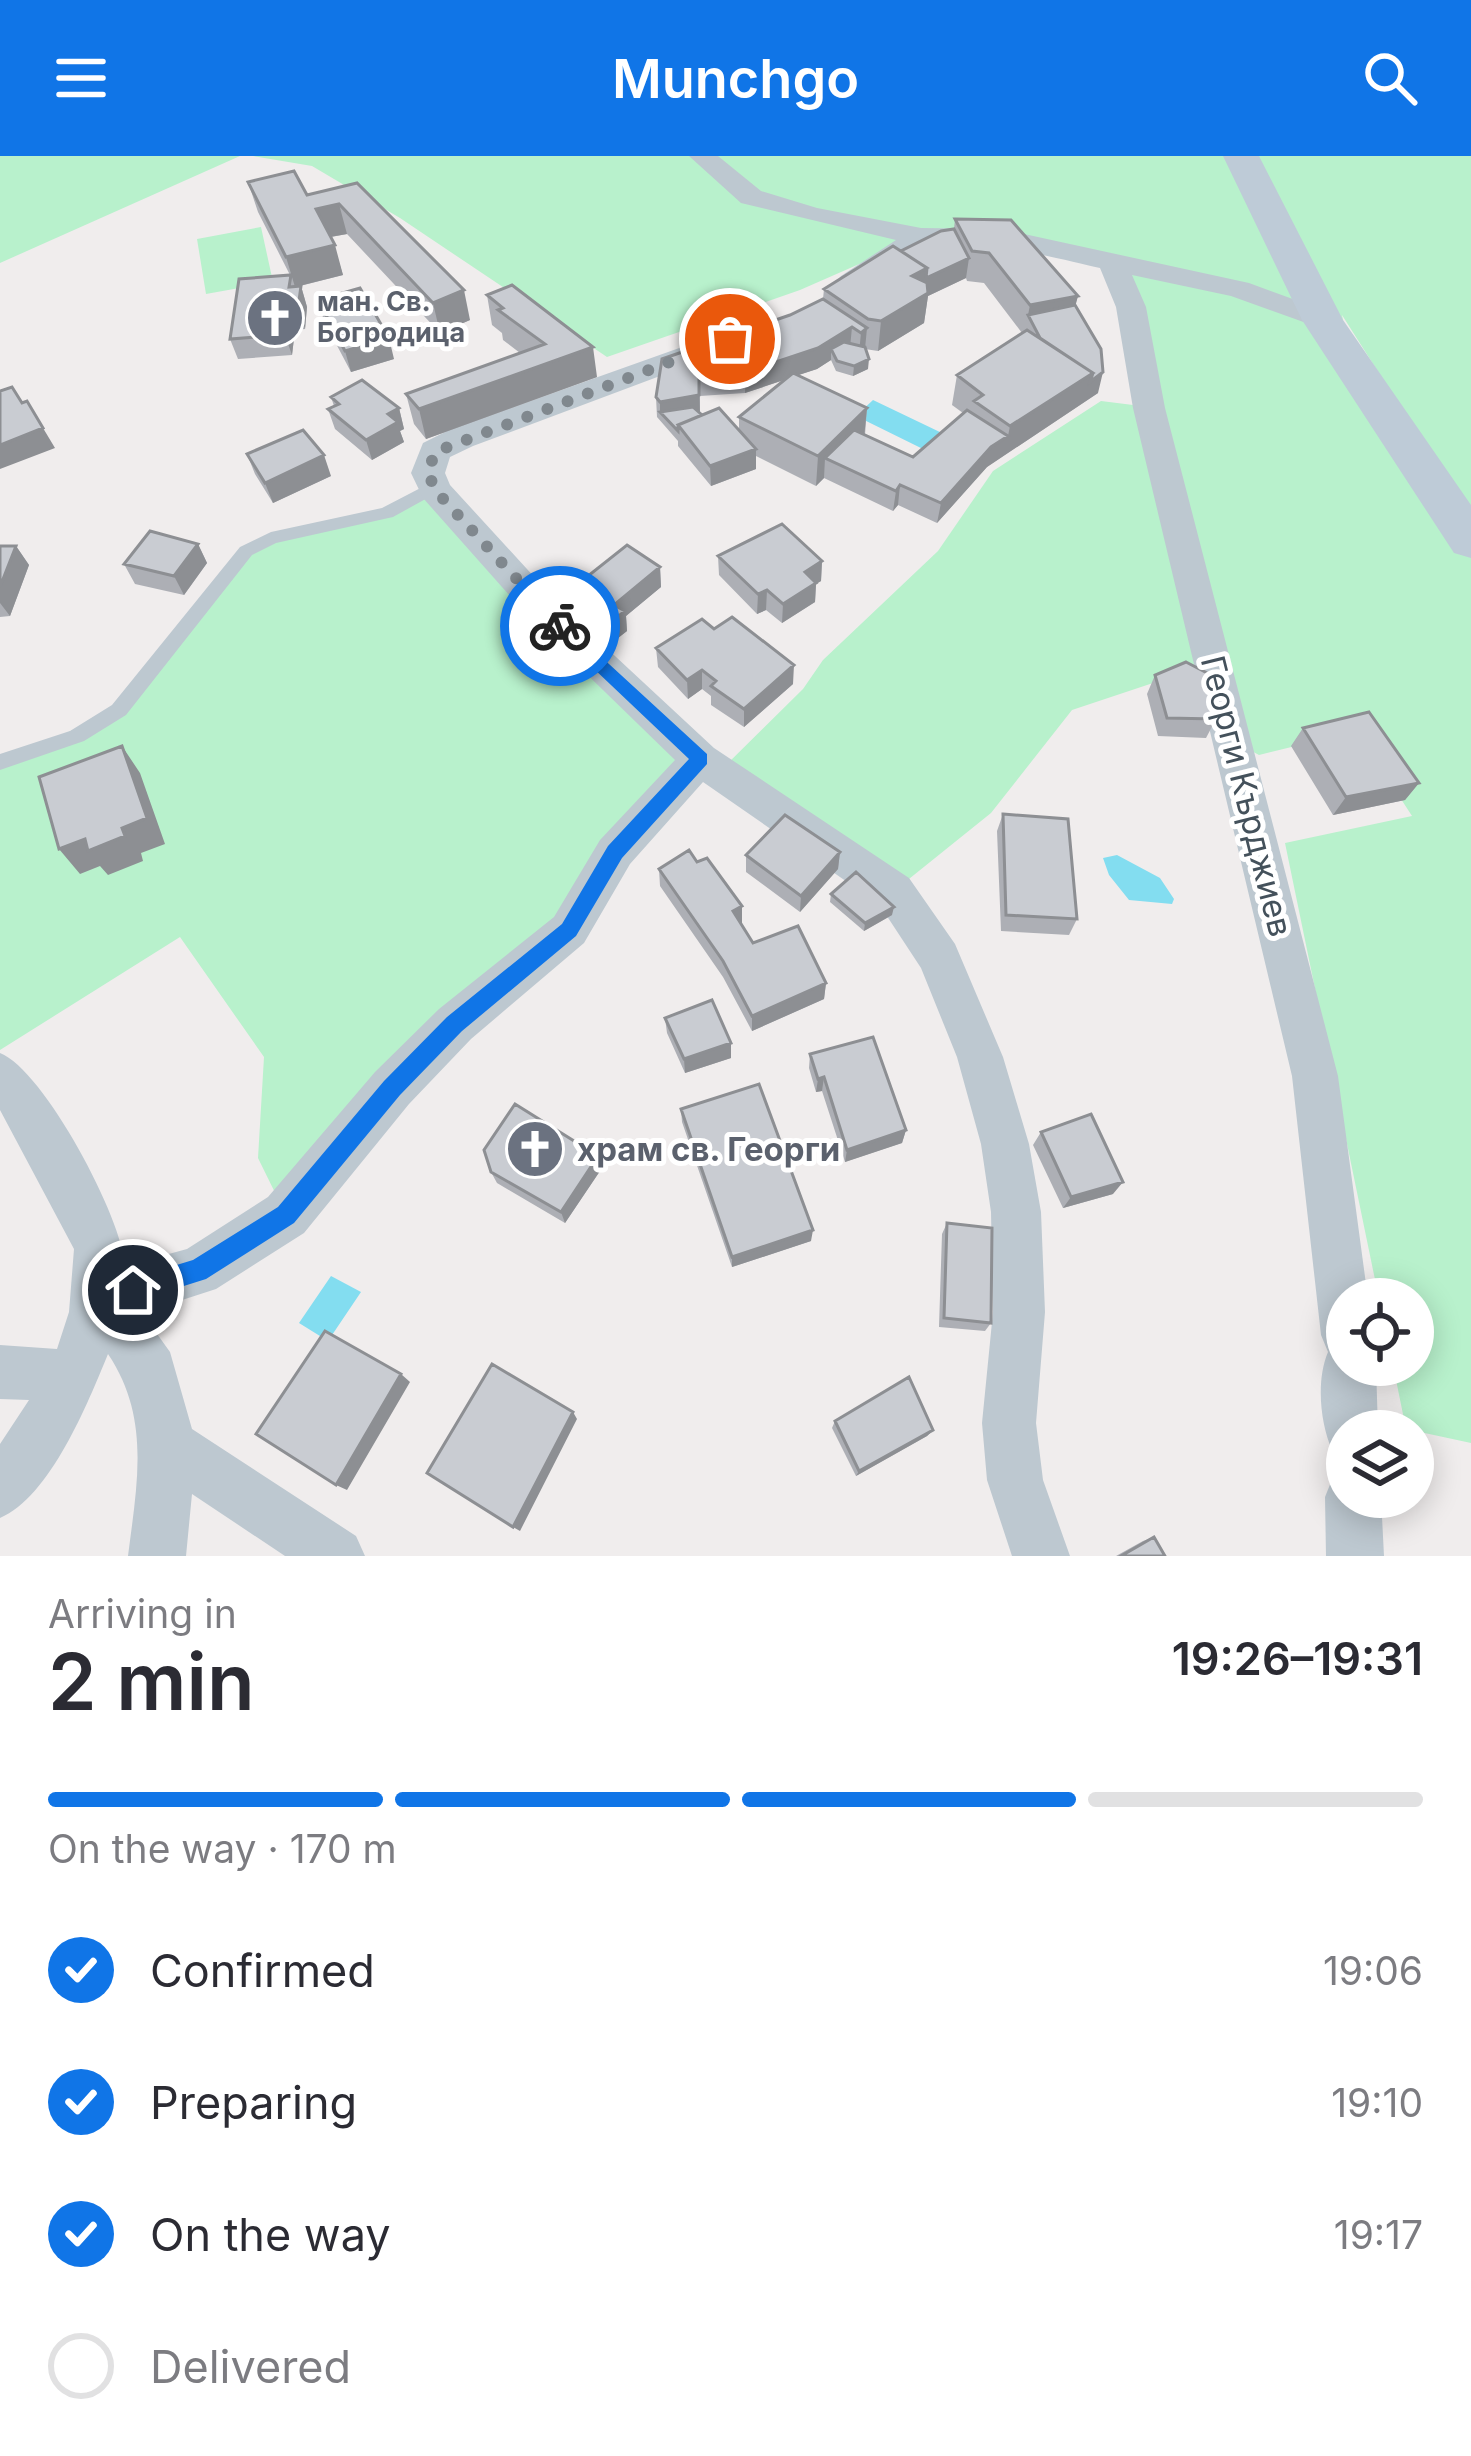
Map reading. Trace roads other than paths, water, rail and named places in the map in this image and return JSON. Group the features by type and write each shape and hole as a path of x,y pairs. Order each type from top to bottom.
{"street":[{"path":"702,156 752,197 921,237 1000,238 1239,289 1323,320"},
{"path":"1241,156 1323,320 1471,541"},
{"path":"812,308 921,237"},
{"name":"Георги Кърджиев","path":"1112,263 1130,307 1149,408 1315,1076 1340,1278"},
{"path":"745,333 461,438 435,452 428,472 434,487 546,613 700,759 894,891 939,958 980,1057 1012,1190 1019,1312 1009,1423 1015,1480 1041,1556"},
{"path":"100,1299 198,1270 286,1215 392,1088 454,1024 569,930 615,852 700,759"},
{"path":"0,1075 25,1101 99,1244 100,1299 70,1376 23,1460 0,1490"},
{"path":"100,1299 151,1371 169,1446 157,1556"},
{"path":"0,1372 70,1376"},
{"path":"169,1446 336,1556"},
{"path":"1354,1518 1355,1556"}],"lane":[{"path":"0,762 77,736 119,710 247,551 271,538 387,513 434,487"}],"water":[{"path":"873,400 944,434 927,451 856,416"},
{"path":"1117,855 1160,878 1174,899 1172,904 1129,900 1109,875 1103,858"},
{"path":"331,1276 361,1292 328,1341 299,1323"}],"place":[{"name":"ман. Св. Богродица","path":"275,318"},
{"name":"храм св. Георги","path":"535,1149"}]}
